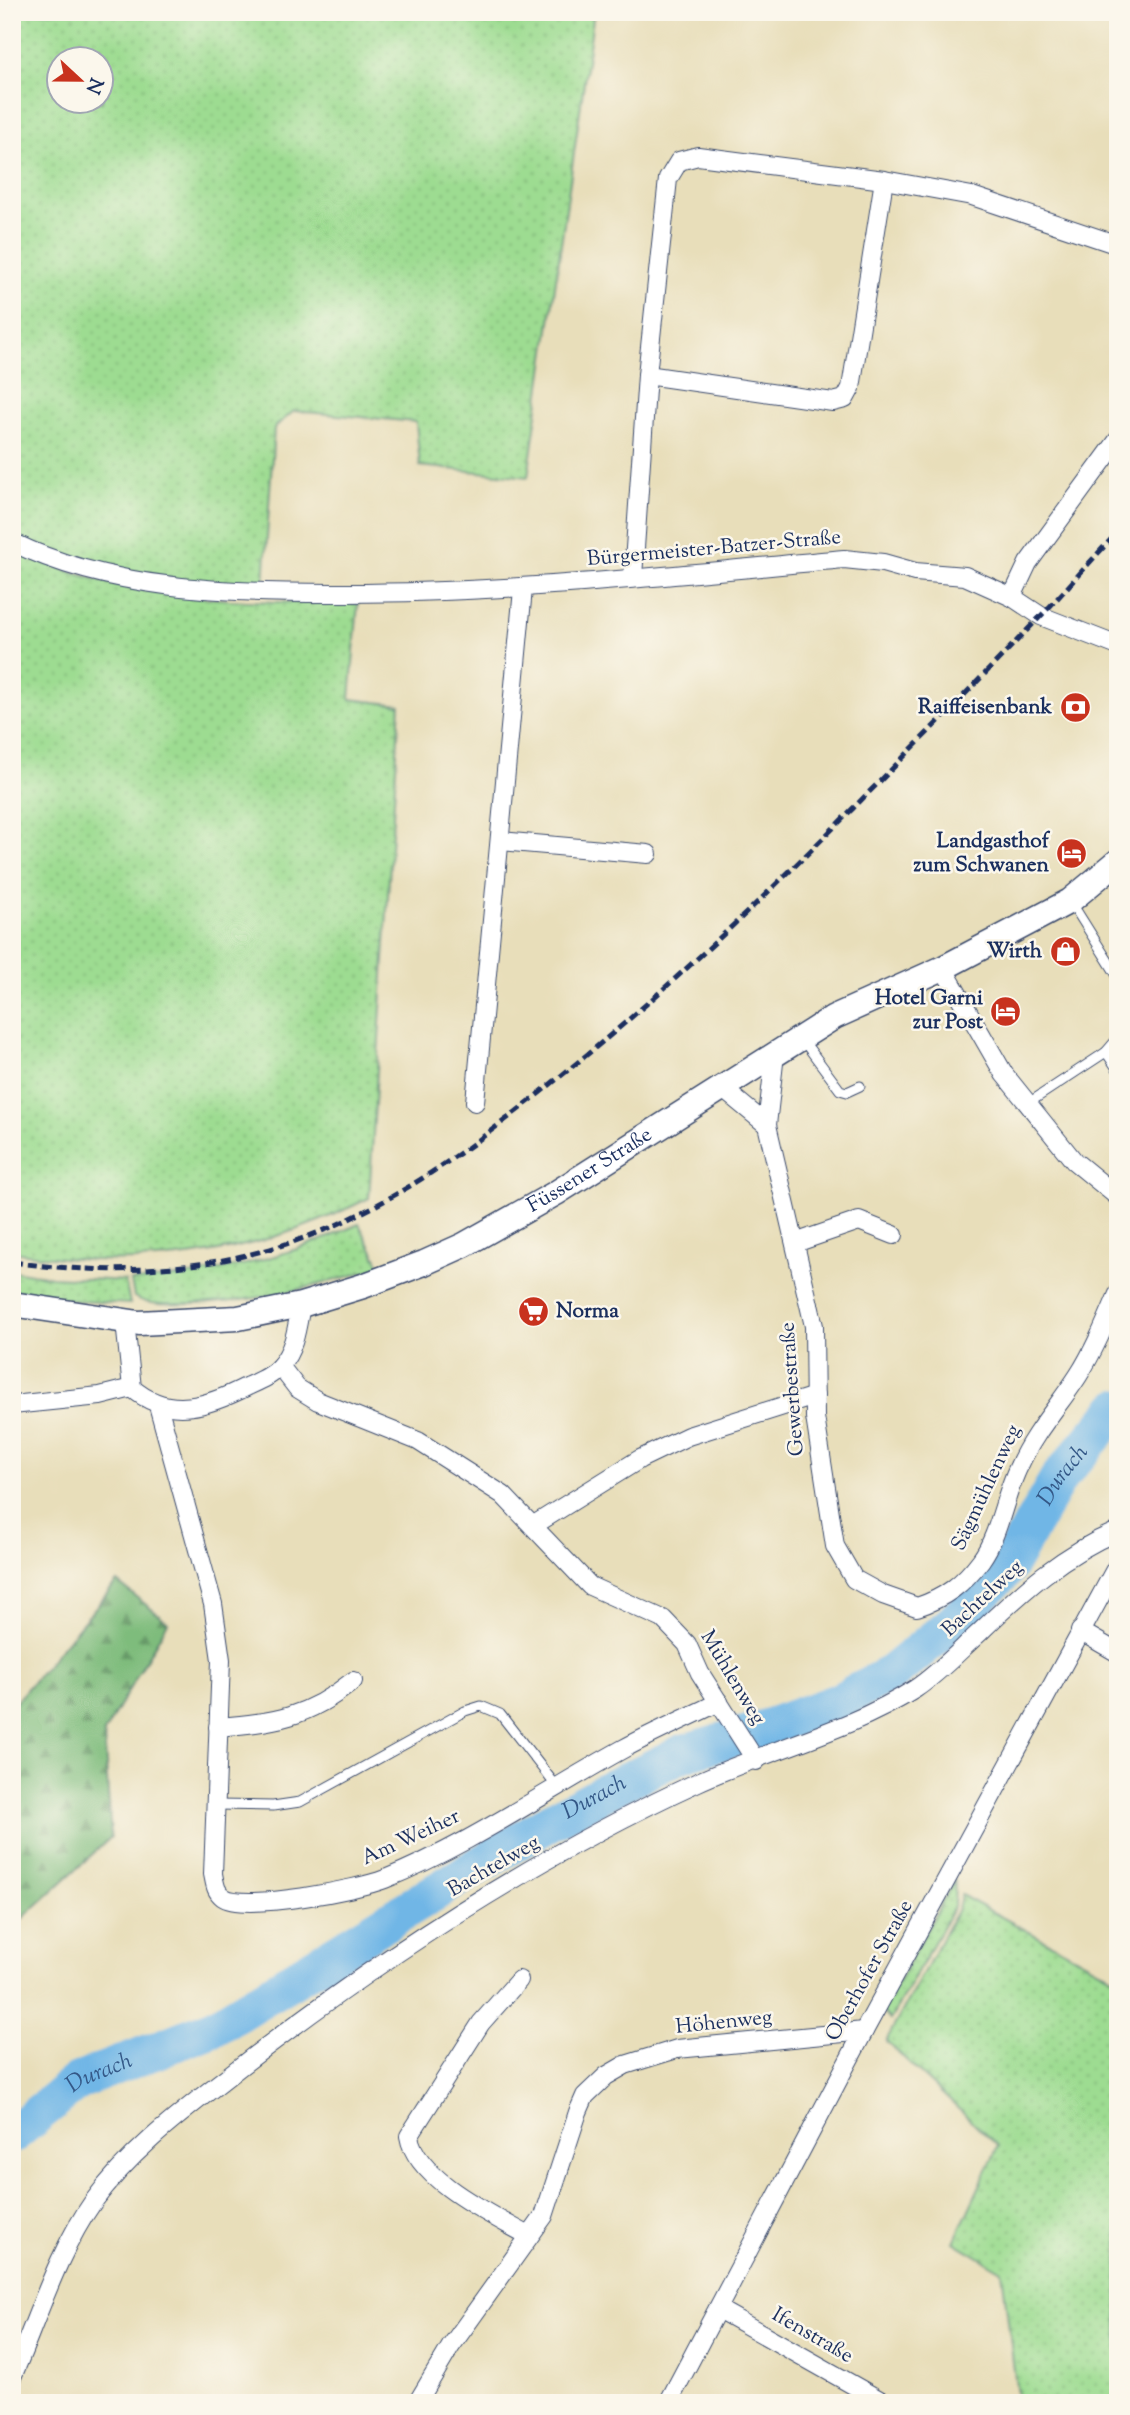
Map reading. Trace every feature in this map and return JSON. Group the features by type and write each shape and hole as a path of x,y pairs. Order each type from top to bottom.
{"main road":[{"name":"Füssener Straße","path":"12,1304 132,1323 194,1321 238,1318 301,1305 363,1286 464,1245 630,1148 834,1017 943,968 1070,901 1118,861"}],"street":[{"path":"633,577 648,375 668,179 679,161 698,156 884,180 972,196 1118,245"},
{"path":"648,375 833,402 845,399 851,388 884,180"},
{"path":"1012,597 1028,564 1118,440"},
{"name":"Bürgermeister-Batzer-Straße","path":"12,542 37,554 123,578 235,593 523,589 844,559 883,563 915,572 965,576 1012,597 1041,616 1118,646"},
{"path":"475,1102 523,589"},
{"path":"500,841 648,855"},
{"path":"943,968 1004,1074 1074,1161 1118,1197"},
{"name":"Gewerbestraße","path":"775,1054 767,1125 814,1326 815,1396 824,1489 835,1546 854,1579 894,1600 917,1607"},
{"path":"722,1088 767,1125"},
{"path":"795,1243 859,1221 894,1235"},
{"name":"Sägmühlenweg","path":"917,1607 950,1593 983,1558 1019,1465 1045,1419 1077,1377 1102,1332 1118,1294"},
{"path":"12,1405 100,1396 132,1388 158,1405 194,1408 229,1397 280,1366 295,1340 301,1305"},
{"path":"132,1323 132,1388"},
{"name":"Mühlenweg","path":"280,1366 298,1388 318,1401 418,1441 503,1495 590,1586 663,1619 687,1644 700,1673 753,1756"},
{"path":"534,1525 640,1459 688,1436 815,1396"},
{"name":"Am Weiher","path":"158,1405 213,1604 221,1660 218,1805 213,1874 216,1888 224,1898 246,1903 334,1893 384,1880 494,1825 625,1748 722,1708"},
{"name":"Bachtelweg","path":"12,2377 60,2264 91,2204 127,2159 189,2107 366,1974 438,1926 604,1830 753,1756 871,1712 915,1689 1038,1578 1084,1545 1118,1531"},
{"name":"Oberhofer Straße","path":"668,2403 864,2031 1118,1564"},
{"path":"1080,1631 1118,1653"},
{"path":"218,1727 285,1720 308,1712 353,1681"},
{"path":"519,1980 481,2023 409,2136 416,2155 441,2182 529,2236"},
{"name":"Höhenweg","path":"416,2403 451,2346 544,2216 585,2096 606,2076 625,2065 677,2049 864,2031"},
{"name":"Ifenstraße","path":"718,2309 885,2403"}],"lane":[{"path":"1070,901 1118,977"},
{"path":"801,1037 841,1090 848,1092 860,1086"},
{"path":"1027,1104 1106,1052 1118,1038"},
{"path":"1106,1052 1118,1070"},
{"path":"218,1805 273,1806 300,1802 465,1711 481,1706 500,1714 557,1787"}],"green space":[{"path":"12,12 594,12 528,477 420,466 416,422 294,411 274,428 264,584 170,579 101,566 39,547 12,535"},
{"path":"12,548 53,566 137,589 225,600 358,603 350,699 400,705 369,1198 282,1235 195,1255 151,1260 106,1260 12,1252"},
{"path":"359,1224 381,1267 311,1287 241,1300 162,1304 134,1297 131,1281 190,1275 248,1263 305,1246"},
{"path":"12,1271 52,1277 125,1281 130,1304 78,1301 12,1290"},
{"path":"117,1582 168,1622 104,1733 111,1837 12,1928 12,1706"},
{"path":"955,1879 954,1907 890,2020 882,2011"},
{"path":"961,1895 1118,1980 1118,2403 1018,2403 1002,2271 954,2242 998,2146 886,2041 958,1909"}],"waterway":[{"name":"Durach","path":"12,2135 78,2081 215,2027 551,1821 616,1786 683,1753 755,1732 838,1702 892,1673 953,1623 1006,1570 1058,1479 1118,1408"}],"railway":[{"path":"12,1262 116,1270 219,1261 252,1254 322,1231 358,1215 426,1176 491,1131 617,1030 742,917 921,739 1118,532"}],"place":[{"name":"Raiffeisenbank","path":"1075,708"},
{"name":"Landgasthof zum Schwanen","path":"1072,854"},
{"name":"Wirth","path":"1065,952"},
{"name":"Hotel Garni zur Post","path":"1006,1011"},
{"name":"Norma","path":"533,1312"}]}
